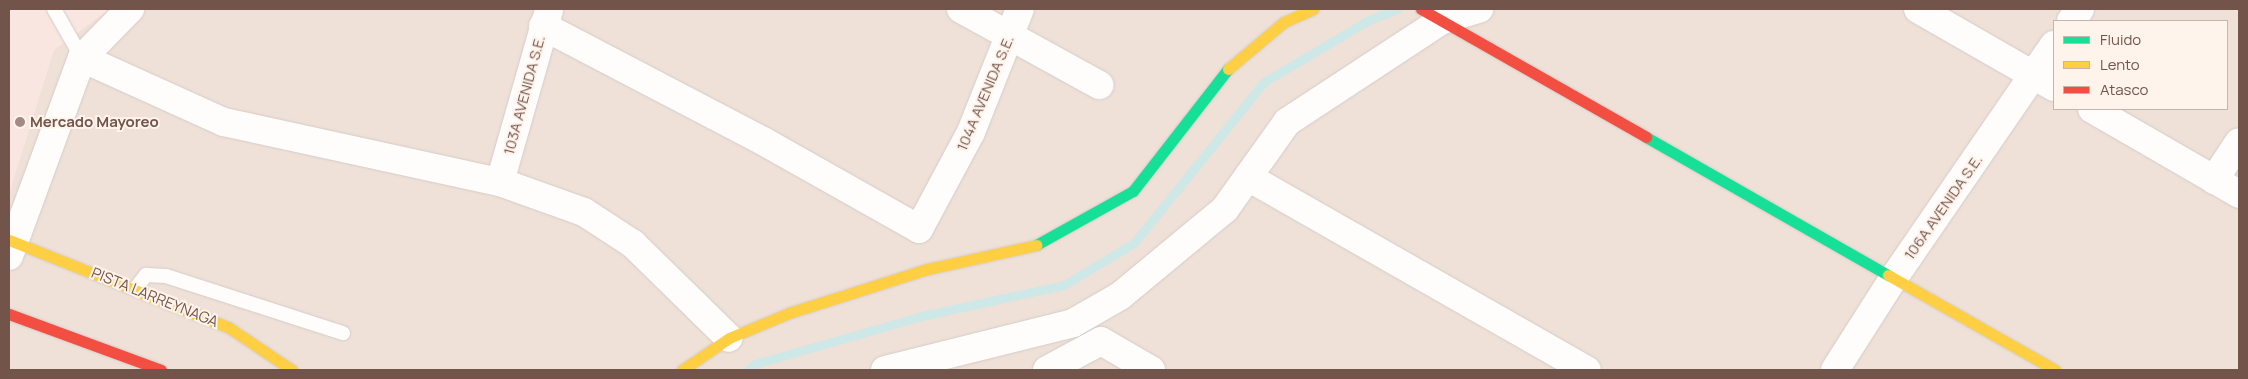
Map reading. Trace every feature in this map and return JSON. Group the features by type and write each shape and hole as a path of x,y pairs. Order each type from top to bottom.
{"street":[{"path":"11,246 82,58 130,9"},
{"path":"961,9 1099,85"},
{"name":"104A AVENIDA S.E.","path":"546,17 920,229 971,132 1020,9"},
{"path":"682,370 729,338 789,313 928,269 1037,244 1133,191 1235,60 1284,22 1313,9"},
{"path":"884,370 1073,323 1120,296 1225,209 1287,122 1432,14 1480,9"},
{"path":"1918,9 2044,81"},
{"path":"2072,20 2080,9"},
{"path":"1432,14 1893,279 2056,370"},
{"name":"103A AVENIDA S.E.","path":"500,182 546,17"},
{"name":"106A AVENIDA S.E.","path":"1834,370 1893,279 2044,81 2053,49"},
{"path":"82,58 224,122 500,182 584,212 633,244 729,338"},
{"path":"2094,110 2239,194"},
{"path":"2214,180 2239,142"},
{"path":"1248,178 1588,370"},
{"name":"PISTA LARREYNAGA","path":"11,246 134,289 228,327 292,370"},
{"path":"1047,370 1101,341 1120,296"},
{"path":"9,314 161,370"},
{"path":"1101,341 1151,370"}],"lane":[{"path":"54,9 82,58"},
{"path":"134,289 146,275 166,276 342,333"}],"shaded area":[{"path":"9,9 2239,9 2239,370 9,370"},
{"name":"Mercado Mayoreo","path":"9,9 110,9 54,50 9,194"}],"waterway":[{"path":"748,370 755,364 922,316 1064,285 1134,243 1264,82 1369,20 1397,9"}],"traffic: fast":[{"path":"1036,245 1133,191 1228,69"},
{"path":"1646,137 1888,275"}],"traffic: slow":[{"path":"1228,69 1284,22 1313,9"},
{"path":"9,240 228,327 292,370"},
{"path":"682,370 729,338 789,313 928,269 1036,245"},
{"path":"1888,275 2055,370"}],"traffic: jam":[{"path":"1421,9 1646,137"},
{"path":"9,314 161,370"}],"place":[{"name":"Mercado Mayoreo","path":"20,122"}]}
